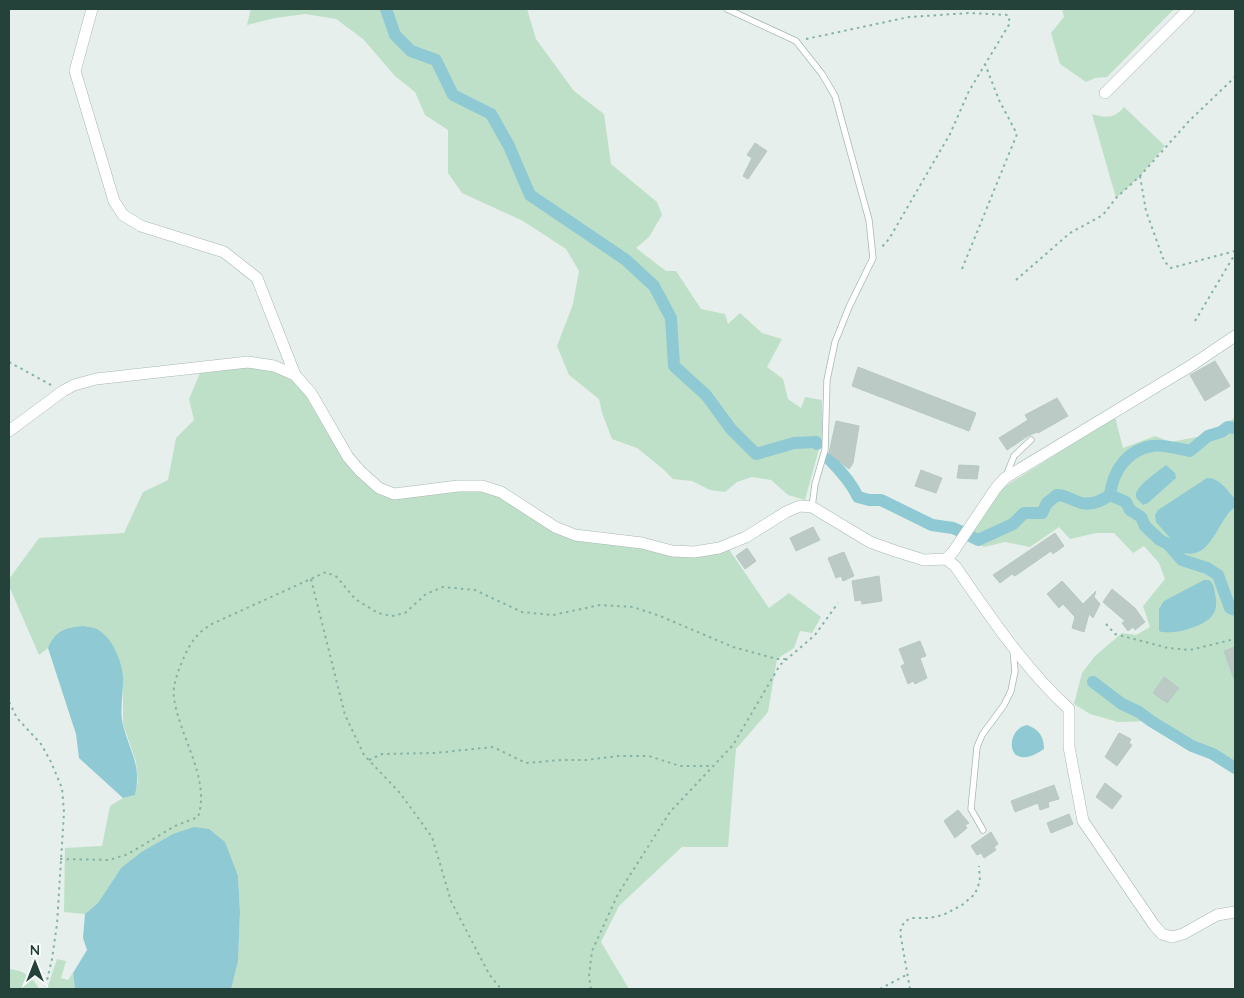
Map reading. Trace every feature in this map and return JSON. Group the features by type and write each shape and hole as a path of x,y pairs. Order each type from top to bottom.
{"street":[{"path":"92,9 75,71 114,201 123,215 141,226 224,252 257,278 295,376"},
{"path":"1105,93 1189,9"},
{"path":"946,559 953,552 996,488 1005,478 1192,365 1235,336"},
{"path":"9,431 74,385 96,379 248,362 274,366 295,376 311,393 348,457 379,488 394,494 458,486 482,486 502,492 554,527 575,535 642,543 672,551 694,552 719,548 740,540 786,512 800,506 812,507 870,542 924,560 946,559 955,566 1013,648 1050,692 1069,709 1069,747 1083,822 1154,925 1162,934 1172,937 1183,934 1217,915 1235,912"}],"lane":[{"path":"727,9 796,41 822,74 834,96 869,220 873,258 849,307 835,342 827,380 825,450 815,484 812,507"},
{"path":"1005,478 1014,456 1031,440"},
{"path":"983,830 971,809 977,747 982,735 1004,705 1011,691 1015,671 1013,648"}],"path":[{"path":"796,41 909,16 970,13 1008,15 1010,23 969,92 950,134 889,238 873,258"},
{"path":"962,269 1016,134 999,100 985,64"},
{"path":"1016,280 1070,234 1103,215 1116,198 1140,176 1190,120 1235,77"},
{"path":"1140,176 1146,211 1161,253 1168,266 1171,268 1235,253"},
{"path":"1195,321 1235,253"},
{"path":"9,362 63,391"},
{"path":"60,859 109,860 128,854 175,826 198,817 202,804 201,788 173,696 177,675 191,642 209,626 326,572 337,577 355,599 378,612 392,616 405,612 426,594 443,587 475,590 522,612 553,615 600,605 633,607 660,616 733,647 777,659 788,659"},
{"path":"311,579 345,715 364,755 400,793 432,838 451,902 490,974 501,989"},
{"path":"591,989 589,976 592,951 618,894 670,812 733,745 780,665 815,635 838,603"},
{"path":"1106,624 1115,634 1175,649 1190,650 1235,639"},
{"path":"9,702 17,718 41,744 62,788 64,812 57,924 45,989"},
{"path":"368,760 382,754 435,753 493,747 526,763 586,760 618,756 649,756 680,766 714,766"},
{"path":"910,989 900,932 904,922 911,918 929,918 943,914 962,905 975,894 980,881 979,866"},
{"path":"880,989 908,974"}],"green space":[{"path":"251,9 527,9 536,39 574,91 604,114 611,164 657,202 662,215 649,237 636,248 666,271 676,271 701,309 725,314 728,324 740,313 762,333 782,339 767,367 783,379 788,399 801,408 805,397 822,400 822,438 805,500 788,495 771,480 752,477 737,482 725,492 710,490 692,481 673,479 637,448 612,439 599,399 569,375 557,346 573,304 579,271 566,249 523,221 462,193 448,173 448,130 425,115 415,92 395,76 363,39 336,19 305,14 275,18 247,25"},
{"path":"1062,9 1174,9 1107,77 1095,78 1086,82 1060,64 1051,33 1064,17"},
{"path":"1124,107 1165,146 1140,176 1116,198 1092,114 1113,116"},
{"path":"248,362 295,375 348,457 394,494 482,486 555,527 672,551 726,545 769,608 789,593 821,617 812,633 800,631 794,648 777,659 768,712 736,749 728,847 682,847 619,906 601,942 629,989 230,989 238,957 240,912 238,876 121,868 98,903 85,914 64,912 65,848 102,846 110,806 123,798 135,795 138,781 136,762 123,724 123,674 56,636 48,648 39,655 9,586 9,579 39,538 124,533 143,492 168,480 176,438 194,420 189,399 200,373 223,371 222,365"},
{"path":"1115,417 1123,448 1155,436 1171,442 1202,436 1235,418 1235,768 1213,754 1192,746 1151,721 1118,722 1090,714 1074,704 1082,673 1095,656 1122,633 1136,635 1150,627 1143,606 1165,579 1159,563 1144,546 1133,553 1114,533 1096,533 1070,539 1059,527 1030,547 1005,542 984,547 968,539 1004,487"},
{"path":"57,959 66,961 61,978 68,980 73,973 75,989 48,989"},
{"path":"9,969 27,975 39,989 9,989"}],"water":[{"path":"1166,465 1175,473 1176,478 1148,503 1143,505 1136,497 1136,492"},
{"path":"1207,478 1216,480 1226,488 1235,499 1235,507 1223,521 1213,538 1201,551 1193,554 1183,553 1156,522 1155,515 1158,510"},
{"path":"1204,580 1209,580 1213,585 1216,600 1216,606 1211,617 1207,621 1186,630 1159,631 1159,609 1164,601"},
{"path":"83,626 100,631 110,641 120,662 123,675 122,719 136,767 137,785 135,795 123,798 79,758 76,734 48,648 54,637 62,631"},
{"path":"1027,725 1040,734 1044,749 1031,756 1022,757 1015,754 1012,749 1012,741 1014,734 1020,728"},
{"path":"194,827 209,829 225,842 238,876 240,912 238,961 231,989 75,989 73,973 87,950 83,938 85,914 98,903 121,868 143,851 173,834"}],"building":[{"path":"755,143 767,151 748,179 743,176 752,158 747,155"},
{"path":"1215,361 1230,386 1205,401 1190,375"},
{"path":"858,367 976,413 969,431 852,386"},
{"path":"1057,398 1068,416 1038,433 1028,436 1007,450 999,438 1028,420 1025,415"},
{"path":"836,421 859,426 853,463 849,469 829,453"},
{"path":"959,465 979,466 977,479 957,478"},
{"path":"921,470 942,478 936,493 915,486"},
{"path":"813,527 820,540 796,551 790,538"},
{"path":"1055,533 1064,546 1053,554 1051,551 1015,576 1012,574 1000,583 993,575"},
{"path":"747,548 756,561 745,569 736,556"},
{"path":"844,552 854,576 843,581 841,576 836,578 828,558"},
{"path":"879,576 882,601 862,604 861,600 855,601 852,581"},
{"path":"1062,581 1083,604 1096,591 1094,597 1100,604 1093,618 1089,614 1084,632 1072,628 1075,617 1063,604 1059,608 1047,594"},
{"path":"1112,589 1135,608 1145,622 1135,630 1133,627 1128,631 1122,623 1125,621 1103,602"},
{"path":"920,641 926,656 920,658 927,678 915,684 913,681 908,684 901,666 905,664 899,649"},
{"path":"1235,647 1235,678 1234,679 1224,651"},
{"path":"1164,677 1179,688 1167,703 1153,693"},
{"path":"1119,733 1131,739 1129,743 1132,745 1117,766 1105,757"},
{"path":"1105,783 1122,796 1112,809 1096,797"},
{"path":"1054,785 1059,799 1048,802 1049,807 1040,810 1038,803 1015,812 1011,801"},
{"path":"958,810 969,823 965,825 967,828 955,838 944,821"},
{"path":"1069,814 1073,824 1051,833 1047,823"},
{"path":"991,832 998,844 994,847 996,850 984,858 981,853 977,855 971,846"}],"waterway":[{"path":"386,9 395,35 411,51 436,60 453,95 491,114 509,146 530,195 626,260 654,286 671,318 674,366 706,395 731,429 756,454 794,443 816,442 817,444"},
{"path":"968,535 978,540 1013,524 1024,513 1042,513 1047,503 1057,495 1085,504 1098,502 1110,495 1118,470 1135,452 1143,448 1156,446 1190,451 1208,436 1221,432 1228,427 1235,428"},
{"path":"829,459 852,486 858,497 869,500 881,500 932,525 953,528 962,532"},
{"path":"1110,495 1126,502 1130,510 1141,517 1145,526 1160,540 1168,544 1182,560 1207,568 1218,575 1230,608 1235,610"},
{"path":"1093,682 1122,704 1139,712 1192,746 1213,754 1235,768"}]}
